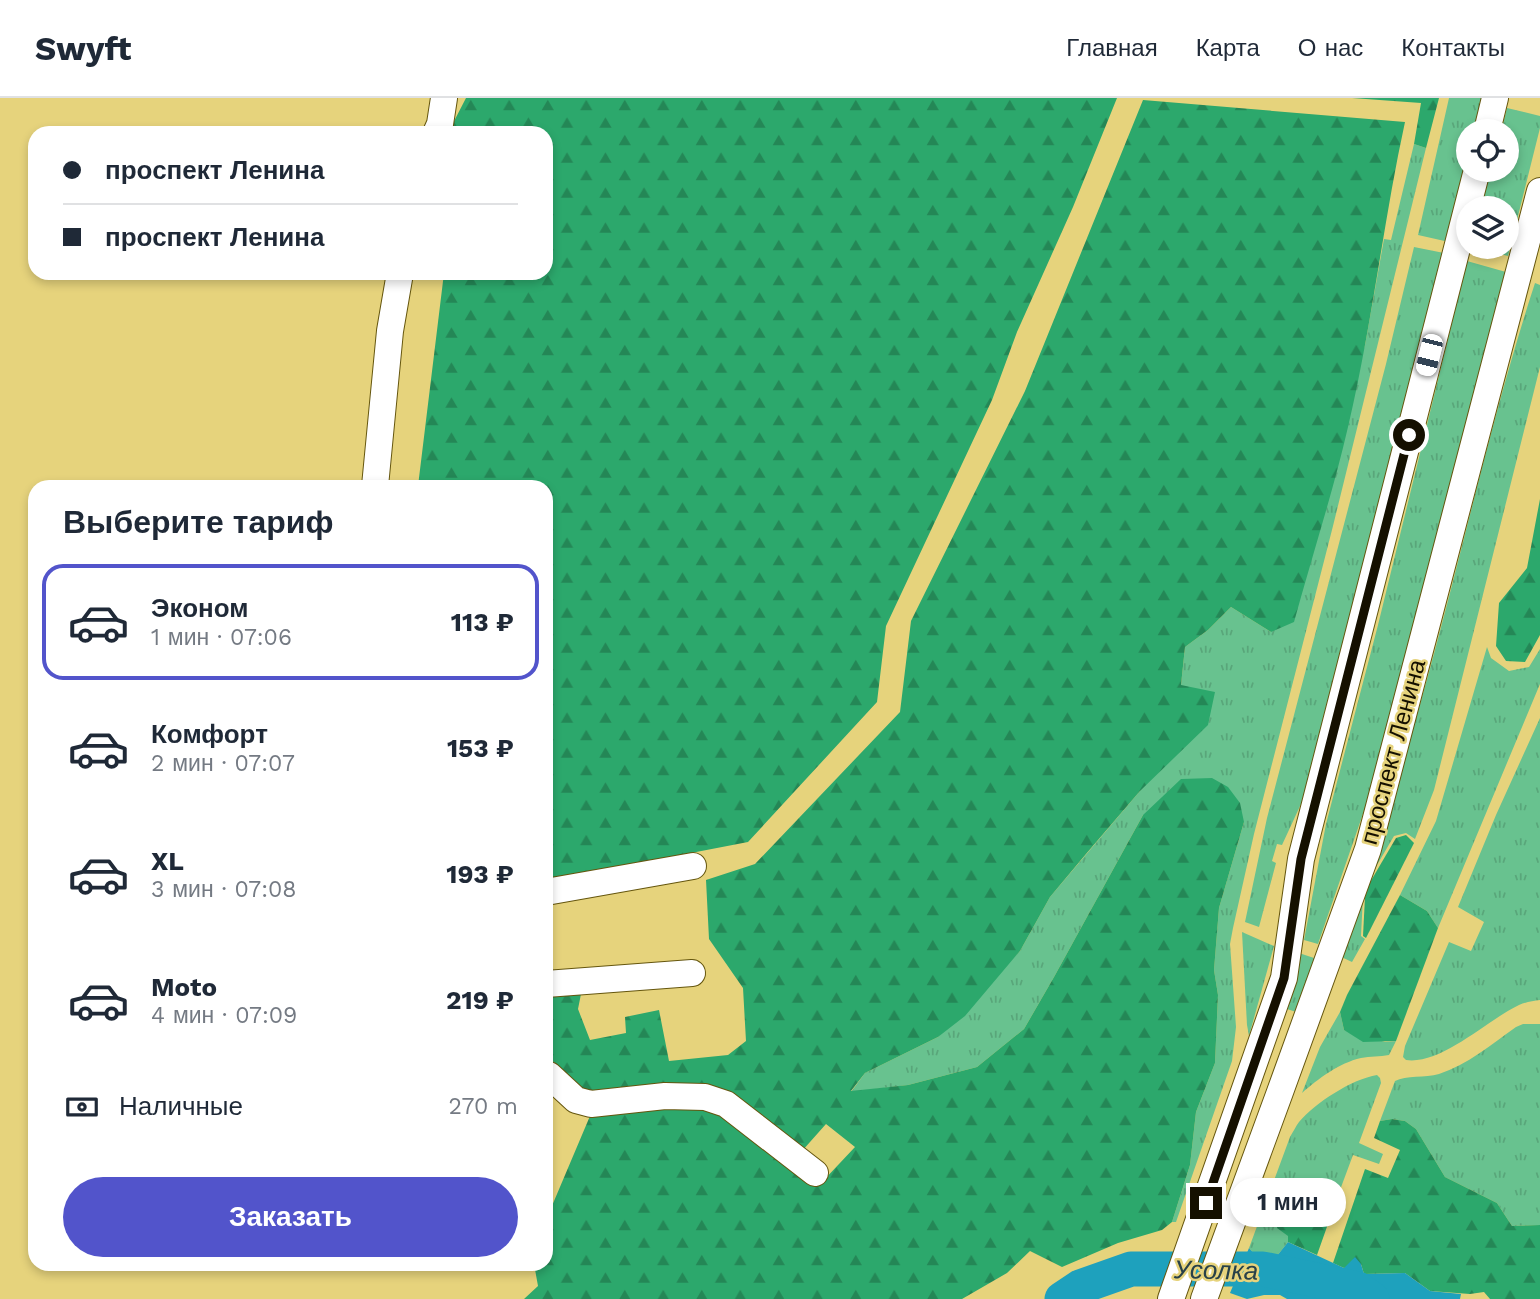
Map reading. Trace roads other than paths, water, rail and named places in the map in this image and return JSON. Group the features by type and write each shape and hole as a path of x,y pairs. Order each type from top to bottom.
{"street":[{"path":"439,126 444,98"},
{"path":"1489,119 1495,98"},
{"path":"1171,1299 1284,978 1301,859 1474,182"},
{"name":"проспект Ленина","path":"1204,1299 1367,849 1540,191"},
{"path":"375,480 390,331 399,280"},
{"path":"553,891 693,866"},
{"path":"553,983 692,973"},
{"path":"553,1079 576,1100 591,1104 665,1096 705,1097 726,1104 815,1173"}],"water":[{"path":"1288,1242 1344,1268 1355,1257 1364,1274 1405,1273 1430,1291 1461,1294 1460,1299 1287,1299 1280,1295 1264,1295 1247,1299 1230,1293 1249,1248 1257,1257 1273,1261"}],"waterway":[{"name":"Усолка","path":"1062,1299 1080,1287 1131,1269 1263,1269 1358,1289 1372,1299"}]}
